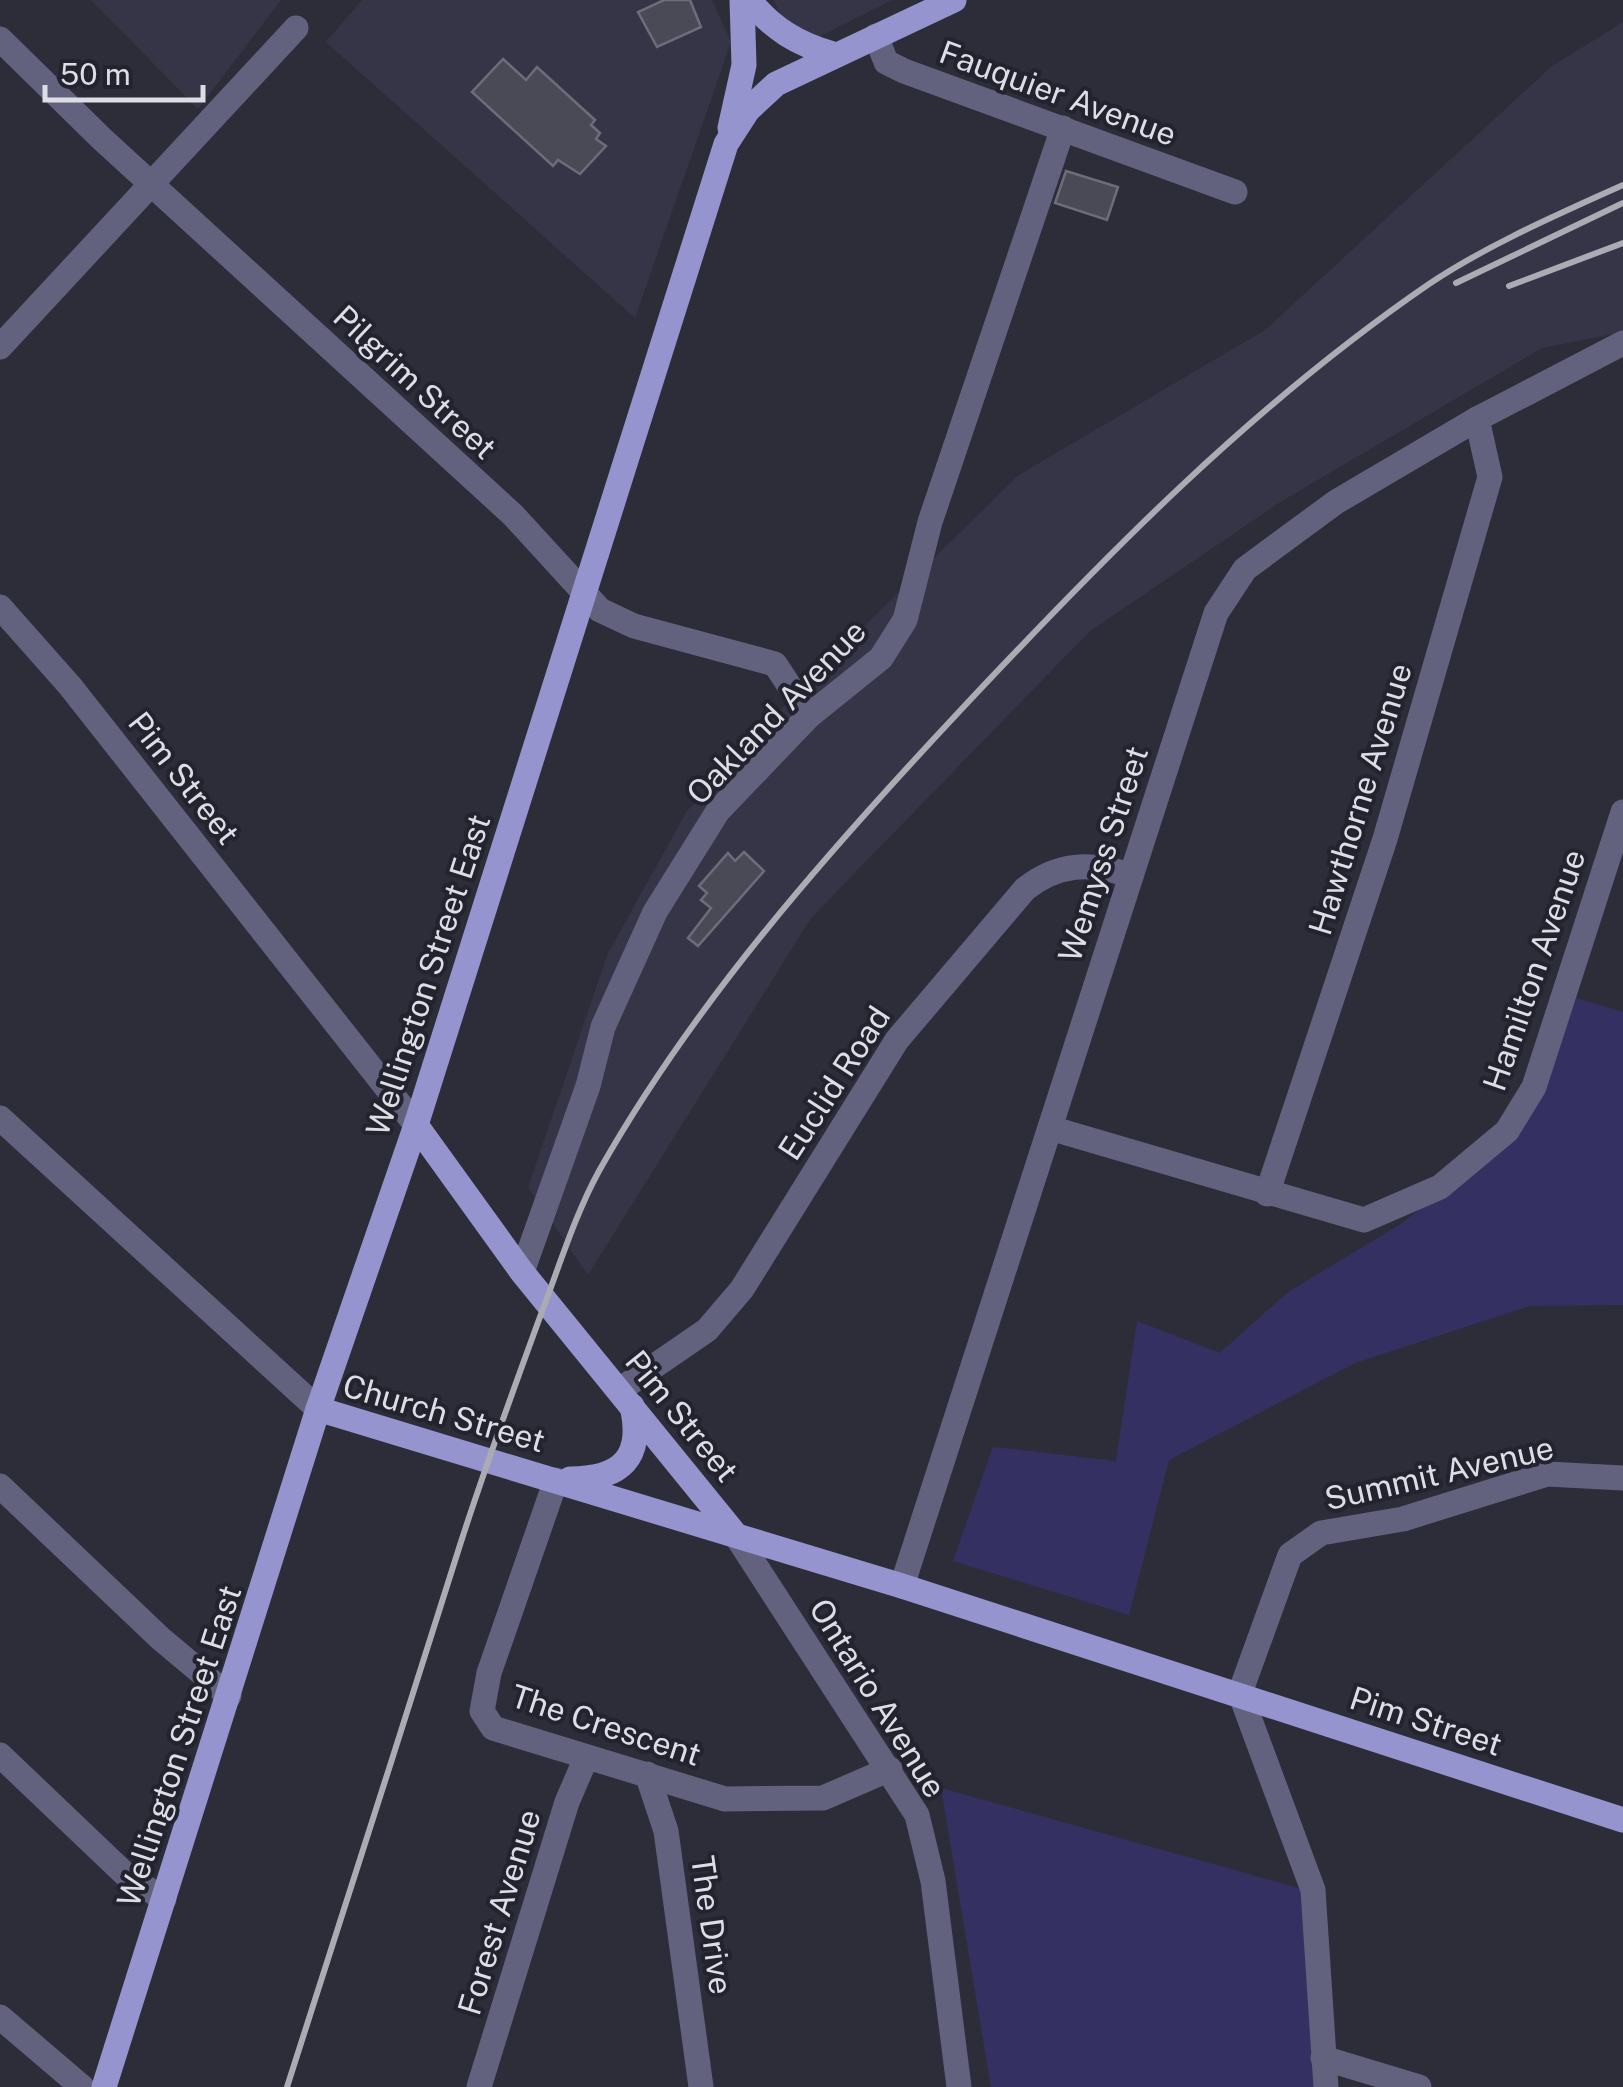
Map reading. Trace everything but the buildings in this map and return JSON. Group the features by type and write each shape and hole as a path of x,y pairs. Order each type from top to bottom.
{"main road":[{"path":"745,0 802,45 833,54"},
{"path":"726,144 744,65 745,0"},
{"name":"Wellington Street East","path":"104,2087 318,1409 416,1126 726,144 748,110 776,84 954,0"},
{"name":"Pim Street","path":"416,1126 522,1272 626,1395 735,1534 1240,1693 1623,1820"},
{"path":"556,1480 595,1479 619,1469 634,1451 637,1429 626,1395"},
{"name":"Church Street","path":"318,1409 735,1534"}],"street":[{"path":"0,347 296,28"},
{"name":"Fauquier Avenue","path":"876,36 886,62 904,71 1234,192"},
{"name":"Pilgrim Street","path":"0,39 513,515 600,610 634,626 775,664 810,716"},
{"name":"Oakland Avenue","path":"522,1272 588,1086 603,1027 654,912 718,811 810,716 880,658 905,620 930,522 1063,128"},
{"name":"Wemyss Street","path":"902,1586 1216,612 1245,570 1336,502 1477,419 1623,343"},
{"name":"Hawthorne Avenue","path":"1266,1194 1386,838 1490,477 1477,419"},
{"name":"Pim Street","path":"0,607 70,686 416,1126"},
{"name":"Hamilton Avenue","path":"1050,1128 1364,1220 1440,1187 1508,1131 1534,1086 1623,812"},
{"name":"Euclid Road","path":"626,1395 708,1330 742,1289 897,1040 1025,889 1048,870 1078,866 1129,875"},
{"name":"Church Street","path":"0,1118 318,1409"},
{"name":"Summit Avenue","path":"1240,1693 1290,1555 1321,1533 1404,1519 1547,1474 1623,1478"},
{"name":"The Crescent","path":"556,1480 489,1673 482,1711 492,1728 725,1799 823,1798 890,1768"},
{"path":"0,1486 160,1638 230,1696"},
{"name":"Ontario Avenue","path":"735,1534 917,1815 933,1881 960,2087"},
{"path":"1240,1693 1313,1890 1326,2087"},
{"path":"0,1755 127,1876 164,1899"},
{"name":"Forest Avenue","path":"479,2087 566,1802 586,1758"},
{"name":"The Drive","path":"647,1774 666,1832 701,2087"},
{"path":"0,2017 82,2087"},
{"path":"1323,2058 1419,2087"}],"shaded area":[{"path":"91,0 281,0 198,109"},
{"path":"362,0 712,0 731,42 635,318 326,42"},
{"path":"774,0 892,0 796,48"},
{"path":"1623,22 1623,332 1542,348 1282,501 1090,631 811,918 588,1275 528,1187 608,953 687,811 800,689 1019,475 1265,330 1551,67"},
{"path":"1576,998 1623,1012 1623,1305 1530,1306 1355,1363 1169,1460 1129,1615 953,1561 993,1447 1116,1461 1137,1321 1220,1353 1288,1292 1401,1224 1524,1126"},
{"path":"941,1788 1302,1889 1316,2087 991,2087"}],"railway":[{"path":"287,2087 470,1515 569,1237 599,1171 676,1049 764,933 859,821 1011,656 1181,486 1301,381 1429,284 1499,243 1623,185"},
{"path":"1456,283 1623,203"},
{"path":"1509,286 1623,243"}]}
